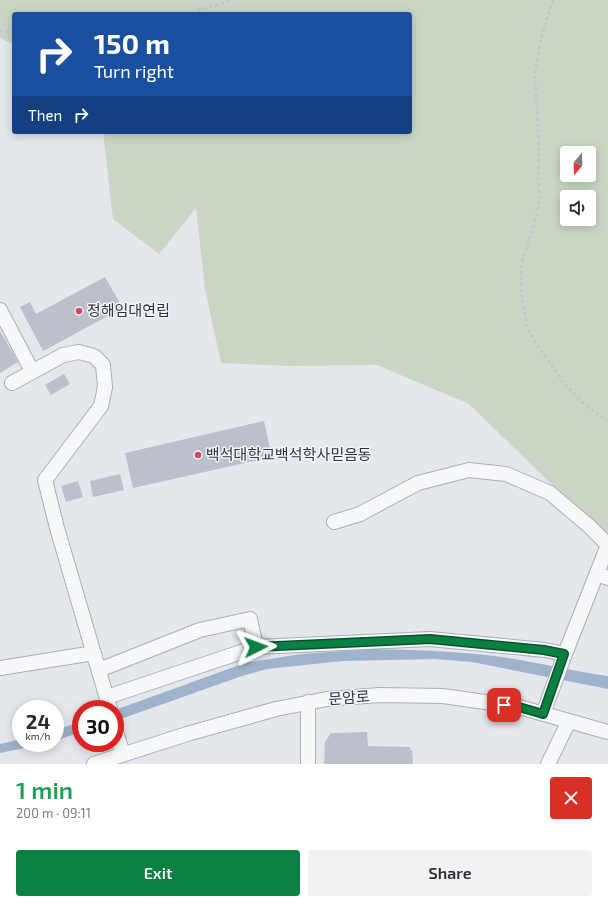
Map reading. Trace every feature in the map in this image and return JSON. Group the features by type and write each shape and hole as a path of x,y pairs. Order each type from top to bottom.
{"street":[{"path":"0,310 32,371"},
{"path":"12,383 64,355 80,352 94,356 103,365 105,387 101,406 45,480 108,700"},
{"path":"334,522 360,514 418,483 469,470 506,474 550,492 589,526 608,545 602,576 563,659 543,714"},
{"path":"99,670 200,630 250,619 256,647"},
{"path":"122,700 256,647 430,639 544,650 563,659"},
{"path":"0,668 94,653"},
{"name":"문암로","path":"94,764 201,730 276,709 327,699 380,695 443,696 519,707 608,732"},
{"path":"308,702 308,764"},
{"path":"548,764 569,721"}],"path":[{"path":"196,12 233,0"},
{"path":"552,0 542,34 535,71 539,152 538,179 540,197 535,222 521,265 521,294 527,328 536,343 563,382 585,405 608,421"},
{"path":"0,31 12,32"}],"green space":[{"path":"0,0 608,0 608,539 469,404 377,365 288,366 221,363 205,289 196,208 159,254 113,219 103,134 412,134 412,12 12,12 12,44 0,38"}],"water":[{"path":"372,649 479,654 608,676 608,689 472,662 434,659 343,661 267,669 242,676 124,718 124,707 245,663 301,654"},
{"path":"72,725 72,735 64,738 64,727"},
{"path":"12,741 12,751 0,753 0,744"}],"building":[{"name":"정해임대연립","path":"105,277 123,308 43,351 20,307 30,302 36,314"},
{"path":"0,331 18,362 0,373"},
{"path":"64,374 70,384 51,395 45,385"},
{"name":"백석대학교백석학사믿음동","path":"264,421 272,457 133,488 125,453"},
{"path":"120,474 124,490 93,497 90,481"},
{"path":"78,481 83,497 66,502 61,486"},
{"path":"367,732 368,746 410,747 410,750 412,750 413,764 324,764 325,742 331,733"}],"place":[{"name":"정해임대연립","path":"79,311"},
{"name":"백석대학교백석학사믿음동","path":"198,455"}],"route":[{"path":"256,647 430,639 544,650 564,654 543,714 519,707 504,705"}]}
